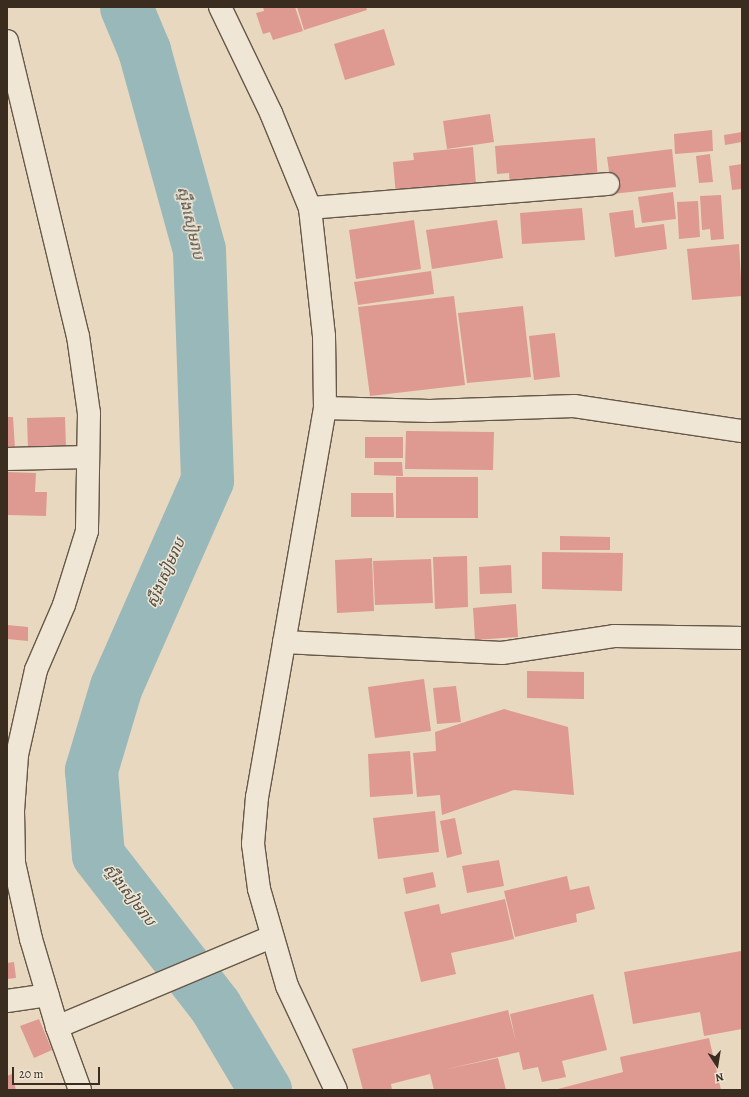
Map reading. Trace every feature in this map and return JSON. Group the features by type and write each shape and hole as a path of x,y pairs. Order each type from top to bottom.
{"street":[{"path":"220,7 271,113 310,208 324,336 325,408 254,822 253,844 259,889 271,937 287,986 336,1090"},
{"path":"7,42 78,336 89,413 87,531 64,605 36,670 17,755 14,863 31,939 57,1026 80,1090"},
{"path":"310,208 608,184"},
{"path":"325,408 430,411 574,406 742,431"},
{"path":"7,459 88,457"},
{"path":"284,642 502,653 614,636 742,638"},
{"path":"57,1026 271,937"},
{"path":"7,1001 48,995"}],"building":[{"path":"263,7 295,7 303,31 273,40 270,32 263,34 256,13 264,11"},
{"path":"297,7 366,7 367,10 304,30"},
{"path":"384,29 395,65 345,80 334,44"},
{"path":"490,114 494,142 447,149 443,121"},
{"path":"712,130 713,151 675,154 674,134"},
{"path":"742,132 742,142 725,145 724,135"},
{"path":"595,138 598,180 510,187 509,173 497,174 495,146"},
{"path":"473,147 476,184 396,196 393,162 414,160 413,153"},
{"path":"672,149 676,187 612,194 607,157"},
{"path":"710,154 713,182 699,183 696,156"},
{"path":"742,164 742,189 732,190 729,166"},
{"path":"673,192 676,219 642,223 638,197"},
{"path":"721,195 724,239 711,240 710,229 702,230 700,196"},
{"path":"698,201 700,237 679,239 677,202"},
{"path":"582,208 585,240 522,244 520,213"},
{"path":"633,210 635,228 664,224 667,249 615,257 609,213"},
{"path":"414,220 421,269 356,279 349,230"},
{"path":"497,220 503,258 432,269 426,230"},
{"path":"739,244 742,296 692,300 687,249"},
{"path":"431,271 434,294 358,305 354,282"},
{"path":"454,296 465,385 370,396 358,307"},
{"path":"523,306 531,377 467,383 458,313"},
{"path":"555,333 560,377 534,380 529,336"},
{"path":"7,417 13,417 15,449 7,449"},
{"path":"65,417 66,448 28,449 27,418"},
{"path":"406,431 494,432 493,470 405,469"},
{"path":"365,437 403,437 403,458 365,458"},
{"path":"374,462 402,462 403,476 374,475"},
{"path":"7,472 36,473 35,492 47,492 46,516 8,515"},
{"path":"396,477 478,477 478,518 396,518"},
{"path":"351,493 393,493 394,517 351,517"},
{"path":"560,536 610,537 610,550 560,550"},
{"path":"542,552 623,553 622,591 542,589"},
{"path":"467,556 468,607 435,609 433,557"},
{"path":"372,558 374,611 337,613 335,560"},
{"path":"431,559 433,603 375,605 373,561"},
{"path":"511,565 512,593 480,594 479,567"},
{"path":"516,604 518,637 475,640 473,608"},
{"path":"7,625 28,627 28,641 7,639"},
{"path":"527,671 584,672 584,699 527,698"},
{"path":"424,679 431,731 375,738 368,687"},
{"path":"456,686 461,722 437,724 433,688"},
{"path":"504,709 568,727 574,795 514,790 442,815 440,795 417,797 413,753 436,751 435,732"},
{"path":"410,751 413,794 370,797 368,754"},
{"path":"435,811 439,852 378,859 373,818"},
{"path":"455,818 462,854 447,858 440,821"},
{"path":"499,860 504,886 467,893 462,866"},
{"path":"433,872 436,887 406,894 403,878"},
{"path":"567,876 570,890 589,886 595,909 576,914 577,922 515,937 504,891"},
{"path":"505,899 514,939 451,953 456,974 421,982 404,912 439,904 441,914"},
{"path":"741,951 742,1029 704,1036 700,1012 633,1024 624,972"},
{"path":"14,962 16,978 7,979 7,963"},
{"path":"593,994 607,1050 562,1061 566,1077 542,1082 538,1067 523,1070 519,1052 443,1070 498,1058 506,1090 434,1090 430,1074 391,1084 392,1090 363,1090 352,1049 508,1010 516,1042 510,1014"},
{"path":"39,1019 52,1050 34,1058 20,1026"},
{"path":"709,1038 721,1090 554,1090 623,1072 620,1057"},
{"path":"12,1074 16,1090 7,1090 7,1076"}],"waterway":[{"name":"ស្ទឹងសៀមរាប","path":"126,7 144,50 199,250 207,480 116,686 91,770 98,855 215,1006 265,1090"}]}
